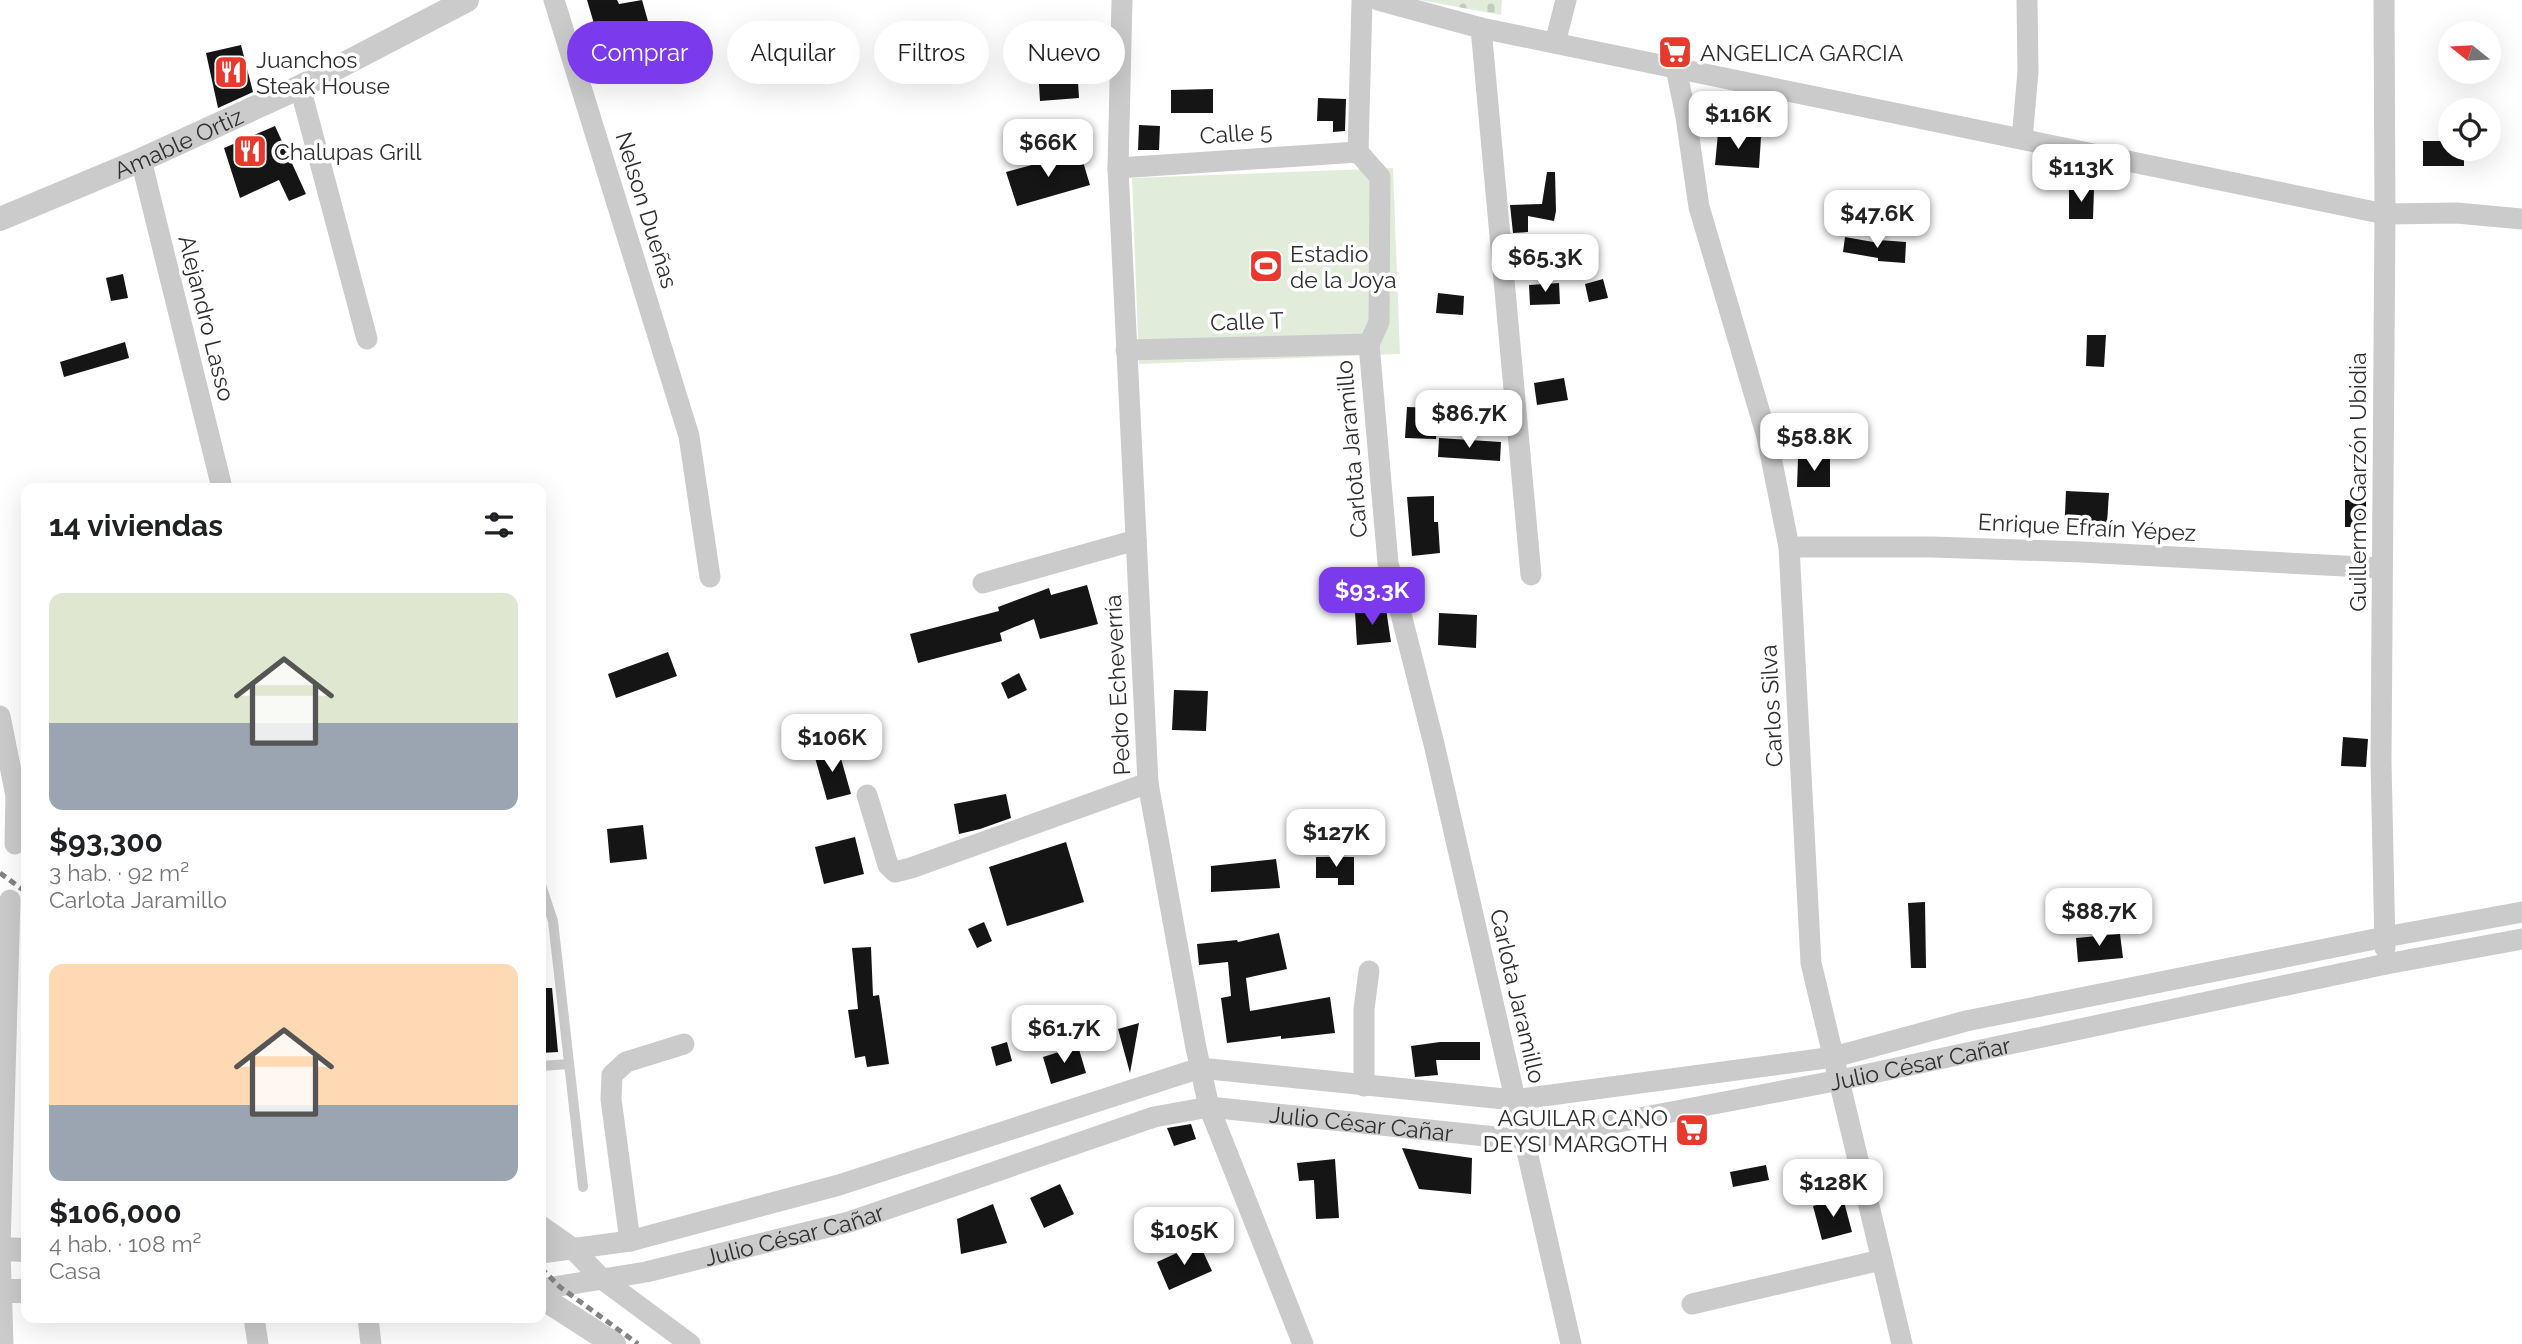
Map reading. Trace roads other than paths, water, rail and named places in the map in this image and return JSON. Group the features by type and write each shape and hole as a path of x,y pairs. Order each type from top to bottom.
{"street":[{"name":"Amable Ortiz","path":"0,219 141,160 300,87 467,0"},
{"name":"Nelson Dueñas","path":"554,0 689,436 710,577"},
{"name":"Pedro Echeverría","path":"1122,0 1118,168 1148,783 1209,1107 1303,1344"},
{"path":"1358,152 1362,0"},
{"path":"1378,0 1481,28 2385,214 2457,214 2522,219"},
{"path":"1555,43 1566,0"},
{"path":"2022,139 2028,72 2027,0"},
{"name":"Guillermo Garzón Ubidia","path":"2384,0 2381,762 2386,964"},
{"path":"1481,28 1531,575"},
{"name":"Carlos Silva","path":"1676,68 1699,207 1767,436 1790,547 1811,963 1902,1344"},
{"path":"300,87 367,339"},
{"name":"Calle 5","path":"1118,168 1358,152"},
{"name":"Carlota Jaramillo","path":"1358,152 1380,177 1379,322 1368,344 1388,563 1434,744 1571,1344"},
{"name":"Alejandro Lasso","path":"141,160 221,483"},
{"name":"Calle T","path":"1126,350 1368,344"},
{"path":"983,583 1136,540"},
{"name":"Enrique Efraín Yépez","path":"1790,547 2068,551 2382,568"},
{"path":"0,716 16,796 14,843"},
{"path":"867,795 888,865 895,872 1148,783"},
{"path":"3,1344 9,1291 0,1249 12,901"},
{"name":"Julio César Cañar","path":"546,1252 630,1241 839,1185 1200,1068 1514,1100 1834,1057 1966,1021 2522,912"},
{"name":"Julio César Cañar","path":"546,1288 646,1272 849,1222 1154,1117 1209,1107 1524,1140 1840,1080 2386,964 2522,939"},
{"path":"1364,1086 1364,1009 1369,971"},
{"path":"630,1241 611,1099 612,1075 626,1062 684,1044"},
{"path":"546,1230 571,1247 602,1279 690,1344"},
{"path":"0,1249 21,1250"},
{"path":"1692,1304 1881,1260"},
{"path":"546,1300 614,1344"},
{"path":"255,1323 258,1344"},
{"path":"369,1323 371,1344"}],"lane":[{"path":"546,900 553,921 583,1187"},
{"path":"546,1066 569,1064"}],"railway":[{"path":"0,873 21,888"},
{"path":"546,1273 560,1287 638,1344"}],"place":[{"name":"ANGELICA GARCIA","path":"1675,52"},
{"name":"Juanchos Steak House","path":"231,72"},
{"name":"Chalupas Grill","path":"250,151"},
{"name":"Estadio de la Joya","path":"1266,266"},
{"name":"AGUILAR CANO DEYSI MARGOTH","path":"1692,1130"}]}
